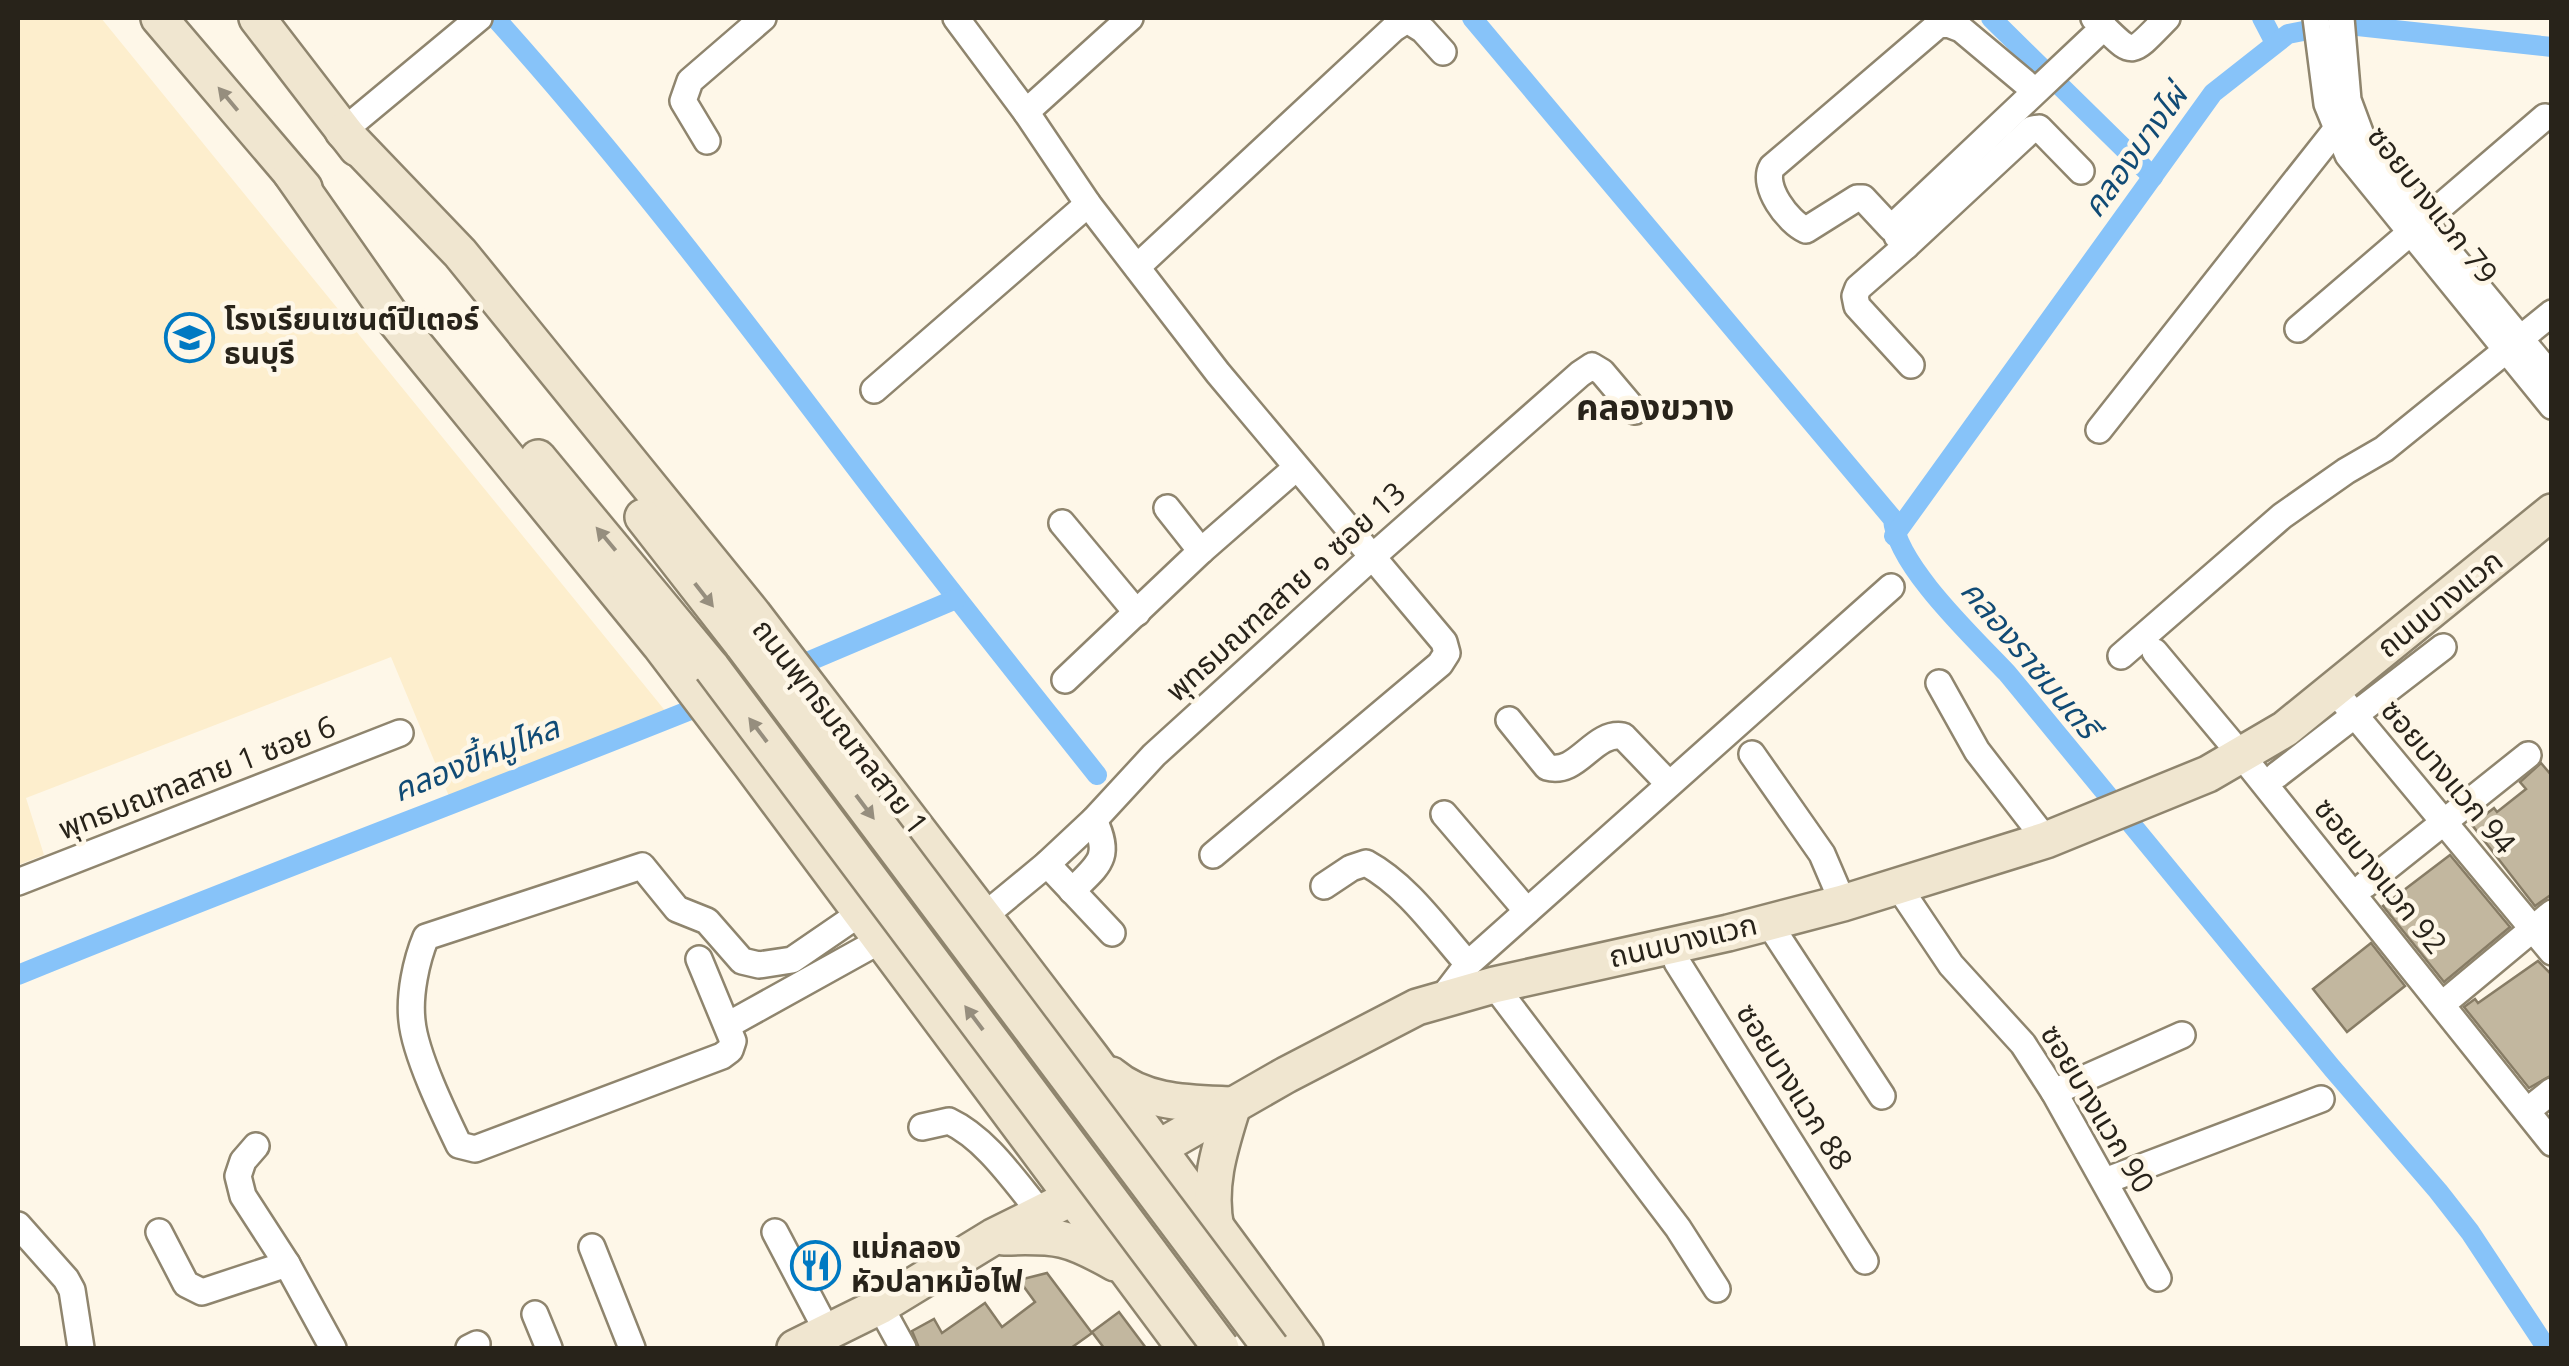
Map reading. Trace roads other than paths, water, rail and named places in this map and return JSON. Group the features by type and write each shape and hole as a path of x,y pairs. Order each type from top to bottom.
{"main road":[{"path":"159,18 557,480 712,668 1221,1348"},
{"name":"ถนนพุทธมณฑลสาย 1","path":"258,18 344,131 748,629 1276,1333 1305,1348"},
{"path":"291,173 390,313 752,764 1186,1348"},
{"name":"ถนนบางแวก","path":"795,1348 880,1306 993,1237 1073,1197 1233,1105 1481,975 1673,945 1843,903 2058,835 2180,788 2345,704 2551,513"},
{"name":"ถนนพุทธมณฑลสาย 1","path":"748,629 842,728 1091,1057 1216,1230 1276,1333"},
{"path":"965,1049 1033,1113 1073,1111 1088,1093 1085,1076 1049,1002"},
{"path":"1091,1057 1127,1088 1152,1098 1233,1105 1214,1174 1212,1208 1216,1230"},
{"path":"993,1237 1073,1240 1127,1270"},
{"path":"1194,1348 1161,1292 1160,1250 1174,1240 1207,1247 1276,1333"}],"street":[{"path":"344,131 480,18"},
{"path":"707,141 682,101 685,90 690,81 763,18"},
{"path":"956,18 1137,267 1296,468 1444,642 1447,653 1440,664 1213,855"},
{"path":"1026,112 1130,18"},
{"path":"1911,365 1857,306 1854,296 1858,288 1898,237 2099,22 2131,50 2167,18"},
{"path":"1137,267 1392,29 1407,20 1423,30 1443,52"},
{"path":"1898,237 1864,198 1857,198 1806,230 1798,226 1769,186 1767,176 1772,167 1938,26 1948,24 1961,29 2044,83"},
{"name":"ซอยบางแวก 79","path":"2330,29 2326,104 2335,131 2366,180 2416,227 2512,344 2552,406"},
{"name":"ซอยบางแวก 79","path":"2330,29 2353,119 2416,227"},
{"path":"2298,328 2546,117"},
{"path":"1898,237 2032,129 2039,128 2081,171"},
{"path":"2099,430 2335,131"},
{"path":"874,390 1088,204"},
{"path":"2121,656 2282,516 2346,470 2384,449 2552,313"},
{"name":"ซอยบางแวก 79","path":"2512,344 2552,377"},
{"name":"พุทธมณฑลสาย ๑ ซอย 13","path":"984,916 1047,864 1154,755 1370,558 1580,374 1592,366 1602,372 1635,411"},
{"path":"1065,680 1201,551 1296,468"},
{"path":"1168,508 1201,551"},
{"path":"1062,523 1138,613"},
{"path":"1481,975 1527,910 1891,588"},
{"path":"2277,776 2345,704 2443,647"},
{"name":"ซอยบางแวก 92","path":"2155,652 2552,1144"},
{"path":"1939,682 1977,752 2058,835"},
{"name":"ซอยบางแวก 94","path":"2345,704 2512,905 2542,921 2552,952"},
{"path":"1509,720 1547,767 1565,768 1616,734 1623,736 1669,784"},
{"name":"พุทธมณฑลสาย 1 ซอย 6","path":"18,882 400,734"},
{"path":"1752,754 1822,854 1843,903"},
{"path":"2365,886 2528,755"},
{"path":"1444,814 1527,910"},
{"path":"1072,891 1098,865 1104,853 1103,838 1094,820"},
{"path":"1324,886 1366,863 1397,883 1481,975 1678,1228 1718,1290"},
{"path":"1047,864 1112,933"},
{"path":"700,959 728,1024 733,1041 730,1050 467,1150 460,1145 438,1101 412,1022 414,982 426,937 635,867 648,870 677,909 707,921 742,960 759,965 778,965 872,926"},
{"name":"ซอยบางแวก 90","path":"1898,886 1932,940 2016,1036 2054,1092 2158,1278"},
{"path":"2451,996 2542,921"},
{"path":"1768,922 1882,1096"},
{"path":"728,1024 872,926"},
{"name":"ซอยบางแวก 88","path":"1673,945 1677,962 1866,1262"},
{"path":"2054,1092 2182,1035"},
{"path":"2105,1182 2322,1098"},
{"path":"922,1127 949,1121 961,1126 1000,1164 1041,1214"},
{"path":"256,1146 238,1176 243,1196 334,1348"},
{"path":"18,1225 66,1278 72,1290 81,1348"},
{"path":"159,1232 186,1284 202,1292 287,1264"},
{"path":"775,1232 827,1331"},
{"path":"592,1246 632,1348"},
{"path":"880,1306 903,1348"},
{"path":"535,1314 549,1348"}],"waterway":[{"name":"คลองราชมนตรี","path":"1472,18 1893,519 1907,558 1939,600 2007,673 2438,1191 2542,1341"},
{"path":"1991,18 2153,177"},
{"path":"2262,18 2275,43"},
{"path":"497,20 675,232 1097,775"},
{"name":"คลองบางไผ่","path":"1894,536 2213,93 2288,34 2339,24 2552,47"},
{"name":"คลองขี้หมูไหล","path":"786,671 956,599"},
{"name":"คลองขี้หมูไหล","path":"18,975 713,701"}],"place":[{"name":"โรงเรียนเซนต์ปีเตอร์ ธนบุรี","path":"189,337"},
{"name":"แม่กลอง หัวปลาหม้อไฟ","path":"816,1265"}],"district":[{"name":"คลองขวาง","path":"1655,408"}]}
